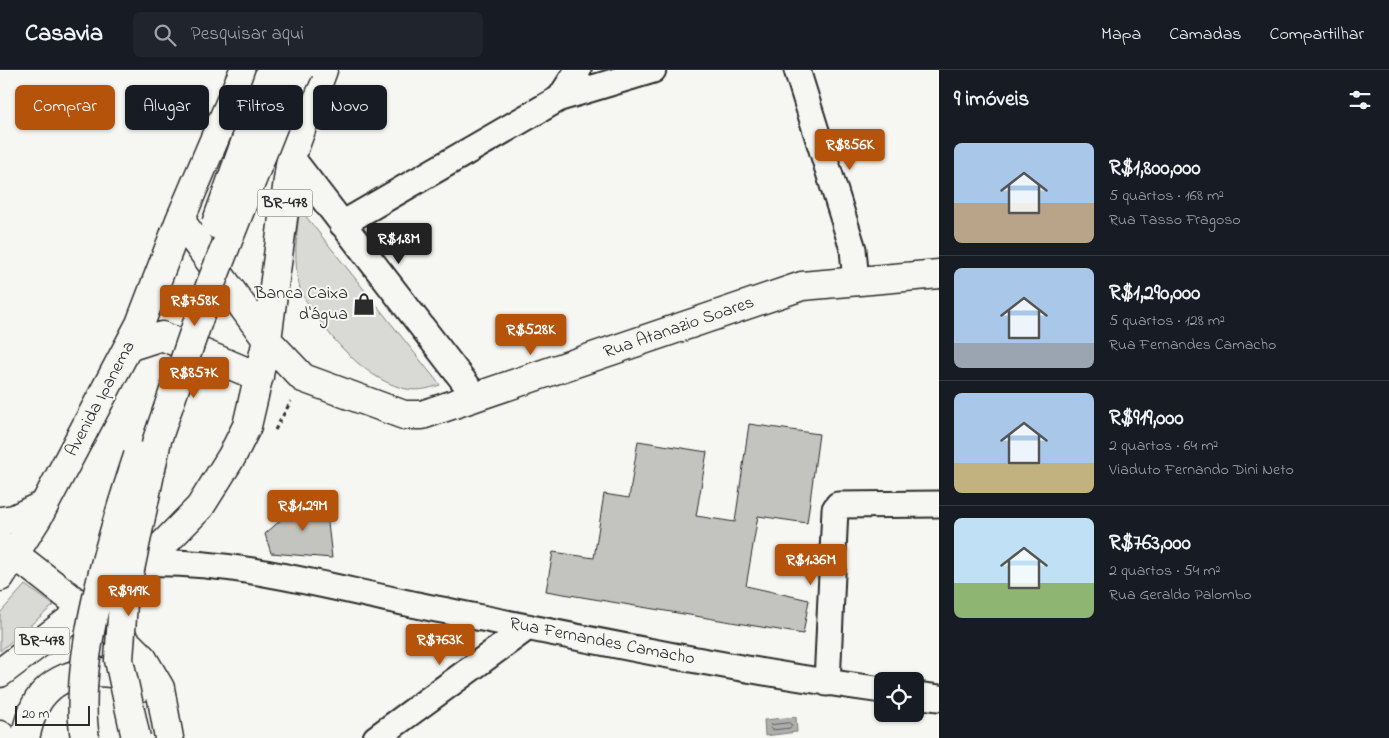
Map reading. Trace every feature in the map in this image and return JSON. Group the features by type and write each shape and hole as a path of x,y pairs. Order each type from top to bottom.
{"main road":[{"name":"Avenida Ipanema","path":"5,559 45,504 140,324 180,220 244,70"},
{"path":"85,738 83,687 90,638 117,520 186,304 271,70"},
{"path":"136,738 120,660 123,603 157,440 210,286 274,124 299,70"},
{"name":"BR-478","path":"0,673 86,610 145,563 200,507 232,456 247,426 267,340 291,157 323,70"},
{"name":"Rua Atanazio Soares","path":"180,220 267,340 303,378 404,415 422,415 802,286 939,274"},
{"path":"128,348 162,336 259,378"},
{"path":"0,521 14,519 45,504"},
{"path":"5,559 86,610 122,638 143,659 160,688 167,738"},
{"path":"25,738 33,711 43,693 56,682 88,673 114,674 140,686 167,738"},
{"path":"0,734 3,738"}],"street":[{"path":"560,98 578,70"},
{"path":"342,224 560,98 653,70"},
{"path":"797,70 853,248 856,282"},
{"path":"291,157 476,397"},
{"path":"827,683 835,509 838,505 939,504"},
{"name":"Rua Fernandes Camacho","path":"145,563 173,562 244,570 648,652 827,683 874,689"},
{"path":"376,738 528,627"},
{"path":"924,696 939,698"}],"shaded area":[{"path":"300,209 440,385 412,390 388,383 361,366 337,343 317,318 301,293 298,279 296,239"},
{"path":"25,585 54,605 0,651 0,613"}],"water":[{"path":"796,717 797,732 765,736 764,720"}],"building":[{"path":"749,424 819,434 807,523 758,516 746,586 809,600 803,634 546,591 553,552 594,558 604,494 629,498 638,441 707,452 696,516 735,522"},
{"path":"325,497 332,558 271,553 265,534 291,511"}],"place":[{"name":"Banca Caixa d'água","path":"364,304"}]}
